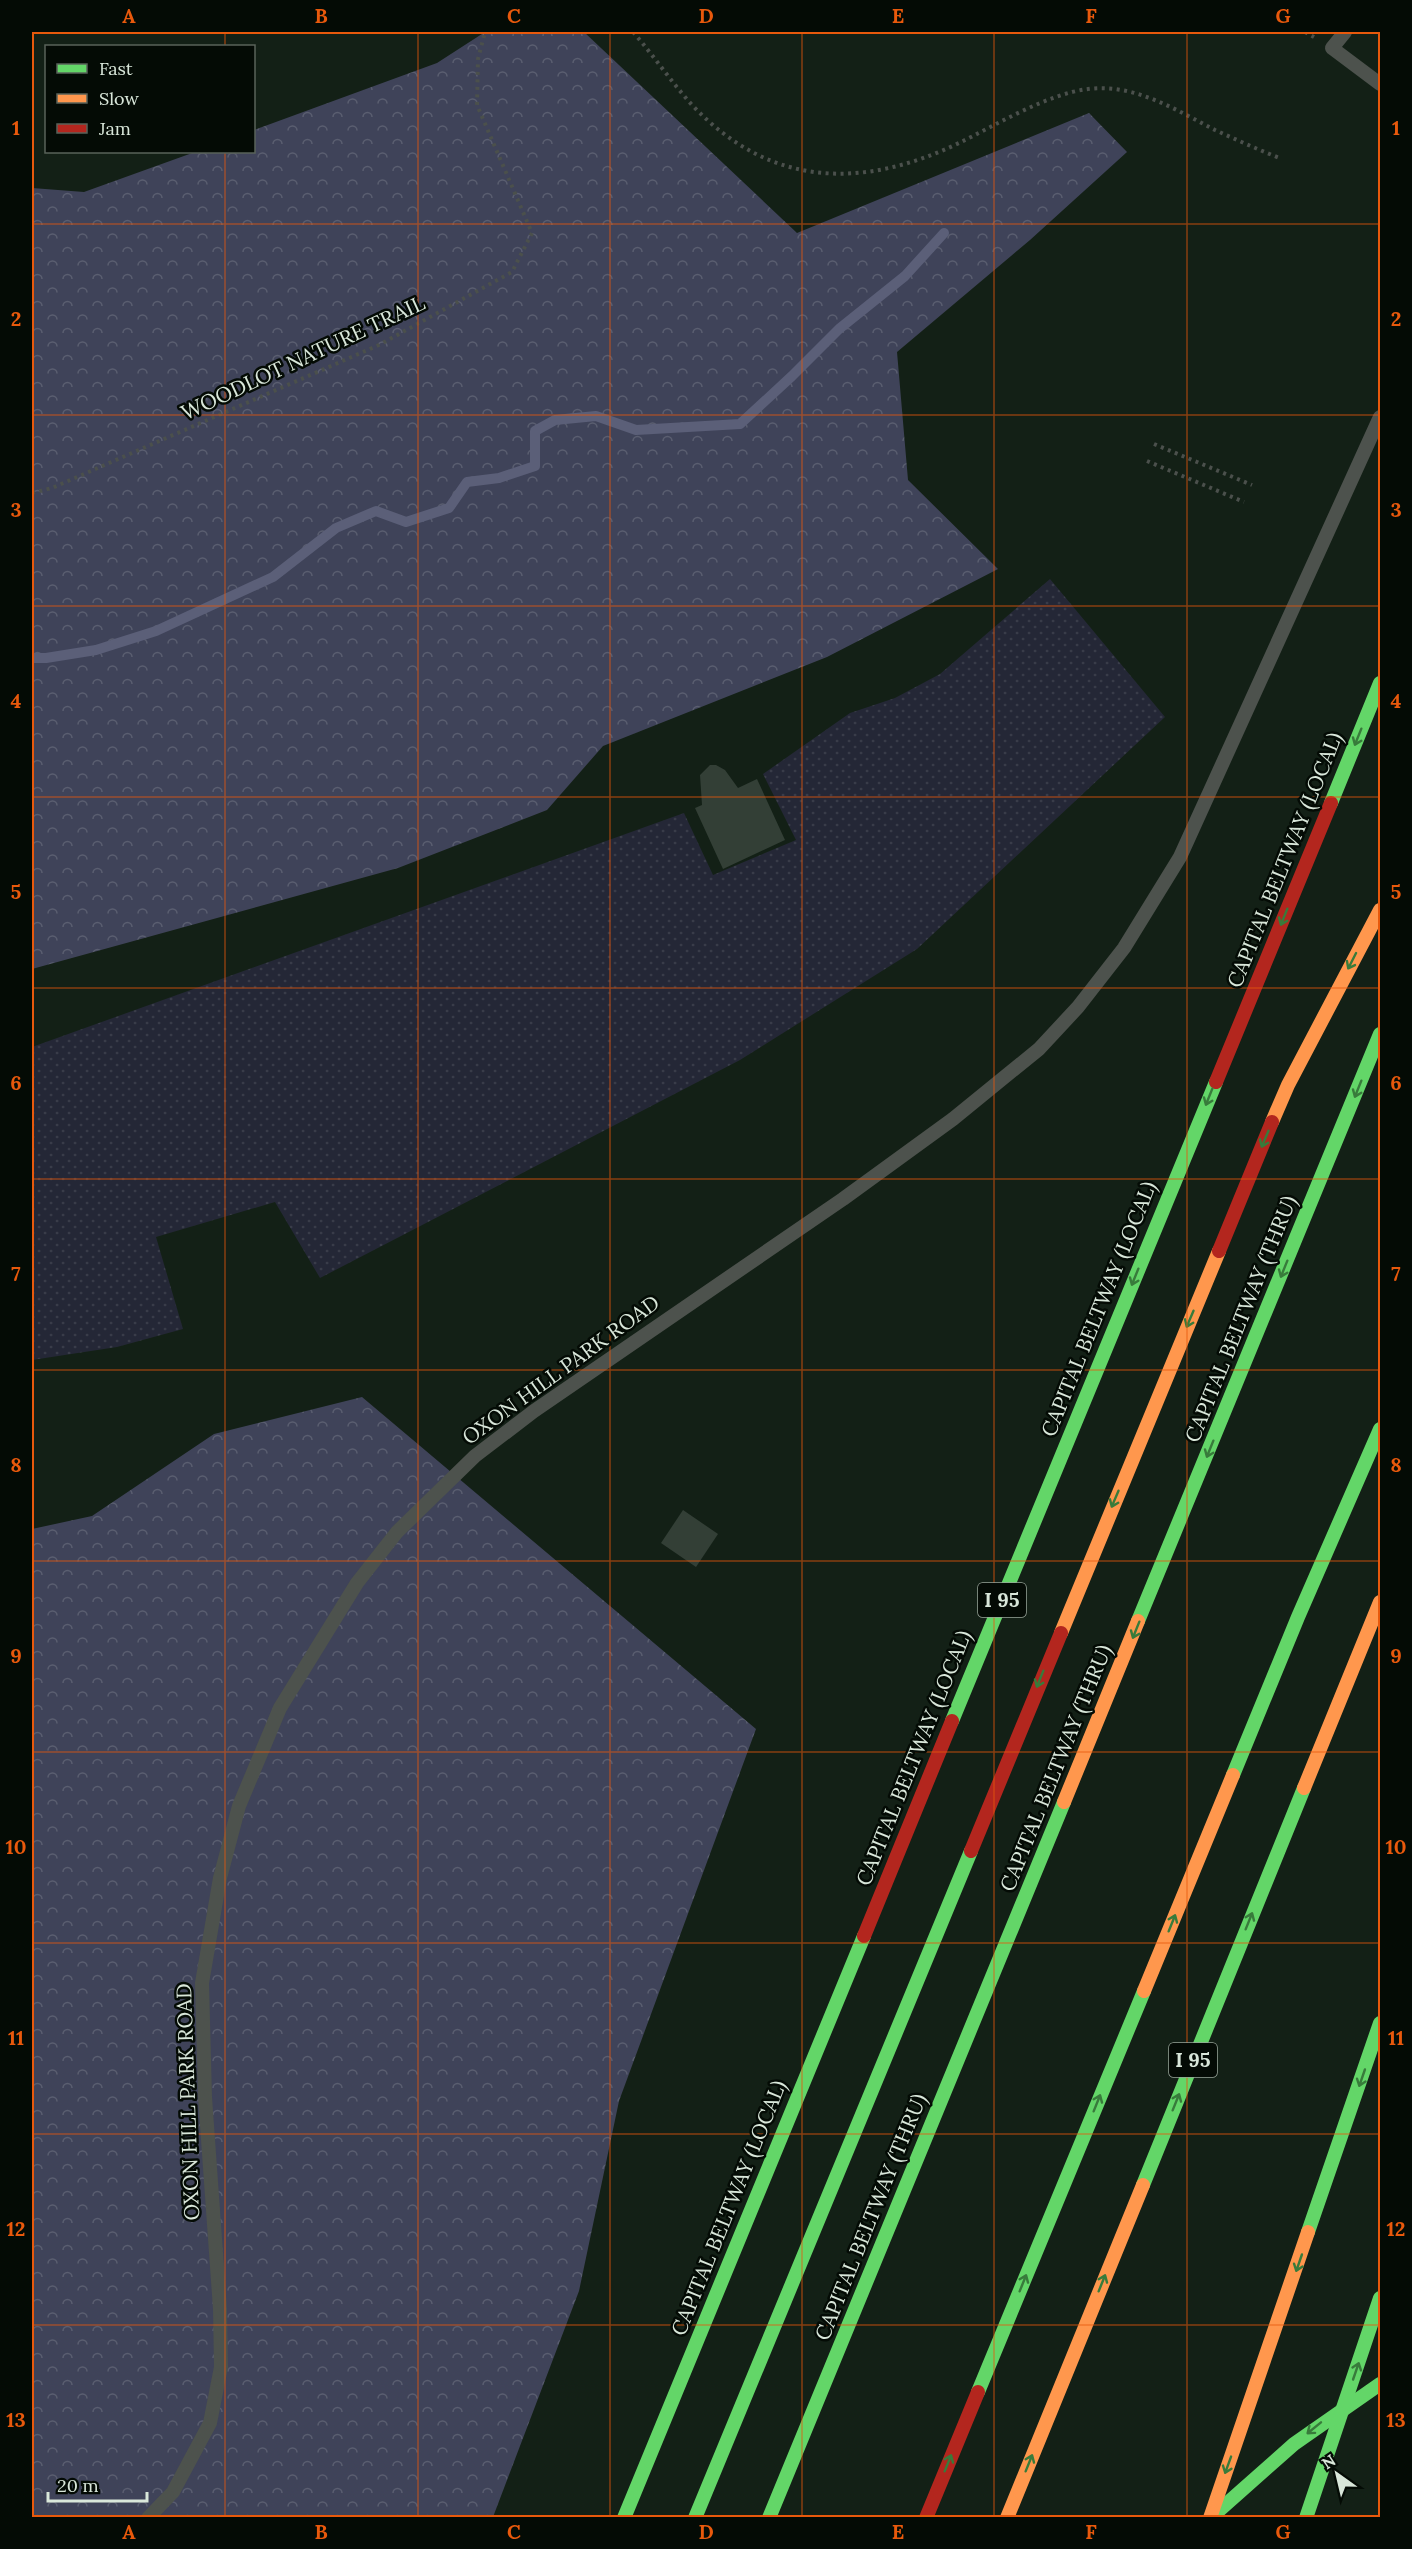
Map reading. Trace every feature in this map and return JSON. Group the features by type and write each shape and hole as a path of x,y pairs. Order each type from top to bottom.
{"highway":[{"name":"CAPITAL BELTWAY (LOCAL)","path":"624,2517 1380,683"},
{"path":"695,2517 1288,1085 1380,910"},
{"name":"CAPITAL BELTWAY (THRU)","path":"770,2517 1380,1034"},
{"path":"926,2517 1298,1617 1380,1429"},
{"name":"I 95","path":"1007,2517 1380,1602"},
{"path":"1210,2517 1380,2023"},
{"path":"1306,2517 1380,2298"},
{"path":"1210,2517 1256,2475 1330,2415 1380,2384"}],"lane":[{"path":"1345,32 1332,48 1380,84"},
{"name":"OXON HILL PARK ROAD","path":"148,2517 173,2492 210,2423 220,2367 219,2309 205,2097 202,1983 220,1878 239,1806 280,1708 351,1592 398,1532 475,1456 534,1411 843,1199 953,1119 1039,1049 1078,1007 1124,948 1180,857 1380,417"}],"path":[{"name":"WOODLOT NATURE TRAIL","path":"32,493 52,488 379,345 512,272 532,232 477,105 478,59 485,32"},
{"path":"633,32 693,105 725,135 765,159 806,171 850,175 891,168 955,145 1043,102 1088,89 1130,91 1161,103 1246,145 1282,159"},
{"path":"1155,444 1252,485"},
{"path":"1147,461 1244,502"}],"shaded area":[{"path":"1050,579 1165,717 917,949 740,1060 320,1278 275,1202 156,1237 183,1329 117,1347 32,1360 32,1047 684,813 713,875 796,840 763,774 850,713 895,698 940,674"}],"green space":[{"path":"485,32 584,32 797,233 1089,113 1127,152 1030,240 897,352 908,480 998,569 827,657 603,746 547,810 398,868 32,969 32,188 84,192 192,153 255,153 255,130 437,63"},
{"path":"362,1397 756,1729 619,2101 579,2291 493,2517 32,2517 32,1529 92,1516 214,1434"}],"building":[{"path":"710,765 716,765 725,770 738,788 757,779 785,840 723,869 695,808 702,805 700,775"},
{"path":"683,1510 718,1534 696,1567 661,1543"}],"waterway":[{"path":"32,658 96,650 156,631 273,577 336,528 376,511 406,522 449,508 467,482 499,478 535,466 535,431 555,420 596,416 636,430 740,424 839,329 905,276 944,233"}],"traffic: fast":[{"path":"1331,803 1380,683"},
{"path":"1138,1621 1380,1034"},
{"path":"952,1721 1216,1082"},
{"path":"1233,1775 1298,1617 1380,1429"},
{"path":"1143,2185 1304,1788"},
{"path":"769,2518 1064,1802"},
{"path":"695,2518 971,1851"},
{"path":"624,2518 864,1936"},
{"path":"978,2392 1144,1991"},
{"path":"1308,2232 1380,2023"},
{"path":"1306,2518 1380,2298"},
{"path":"1215,2514 1294,2444 1380,2384"}],"traffic: slow":[{"path":"1272,1122 1288,1085 1380,910"},
{"path":"1061,1633 1219,1251"},
{"path":"1304,1788 1380,1602"},
{"path":"1064,1802 1138,1621"},
{"path":"1144,1991 1233,1775"},
{"path":"1007,2518 1143,2185"},
{"path":"1210,2518 1308,2232"}],"traffic: jam":[{"path":"1216,1082 1331,803"},
{"path":"1219,1251 1272,1122"},
{"path":"971,1851 1061,1633"},
{"path":"864,1936 952,1721"},
{"path":"926,2518 978,2392"}]}
